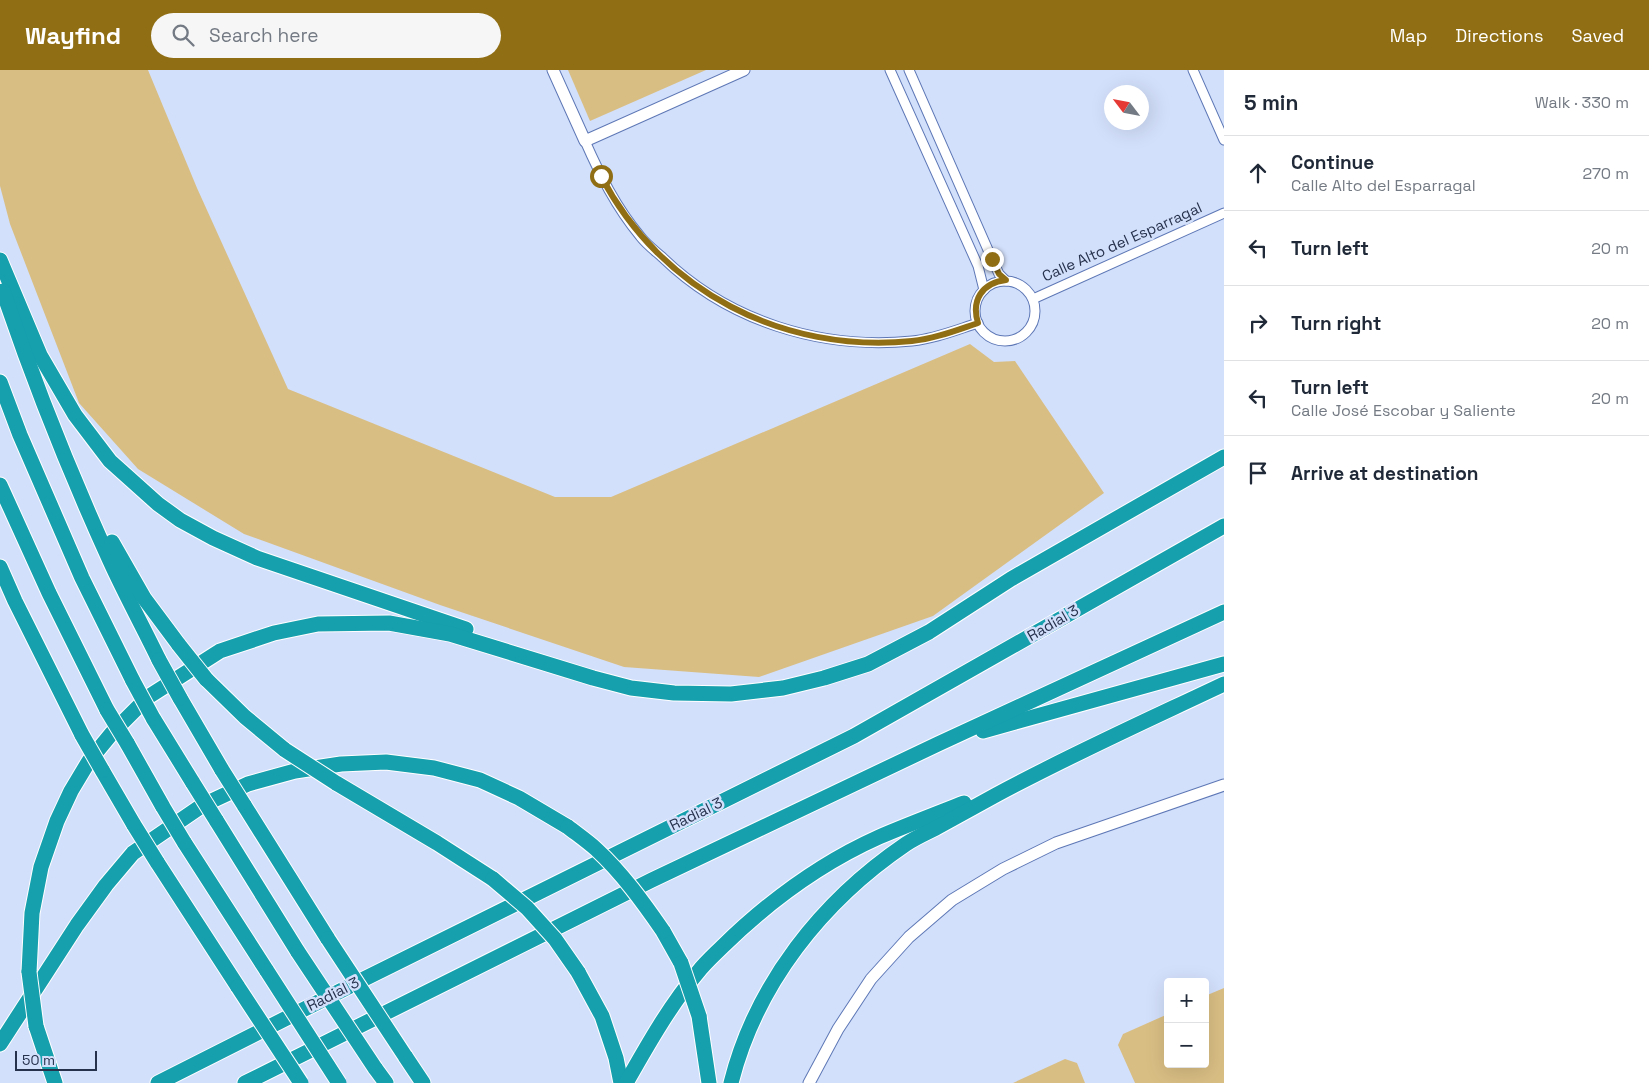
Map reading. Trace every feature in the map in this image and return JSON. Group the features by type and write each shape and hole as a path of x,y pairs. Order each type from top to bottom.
{"highway":[{"path":"0,260 40,355 75,415 110,460 158,504 180,520 213,538 257,558 533,651 592,678"},
{"path":"0,281 24,354 110,562 159,660 222,770 328,939 423,1083"},
{"path":"0,382 20,435 82,578 153,718 298,952 386,1083"},
{"path":"53,426 120,557 144,598 206,679 246,717 285,750 493,879 527,908 555,939 578,972 602,1016 616,1058 621,1083"},
{"path":"55,1083 36,1026 30,972 32,913 41,867 57,821 71,791 89,761 112,733 148,697 220,652 274,633 318,624 389,623 450,634 630,688 674,693 731,694 783,688 824,678 868,664 929,632 1011,578 1224,457"},
{"path":"0,485 49,593 126,742 184,842 339,1083"},
{"name":"Radial 3","path":"158,1083 854,736 1224,526"},
{"path":"0,567 82,735 134,825 301,1083"},
{"path":"245,1083 652,880 938,744 1224,612"},
{"path":"938,744 1224,664"},
{"path":"731,1083 746,1036 775,977 796,946 831,906 864,876 907,843 1034,774 1224,684"},
{"path":"0,1044 77,925 106,885 133,853 203,805 248,784 295,771 341,764 386,762 434,768 480,780 519,798 568,827 621,874 644,902 663,931 680,963 699,1016 706,1051 709,1083"},
{"path":"626,1083 656,1030 698,971 732,938 790,889 834,860 878,837 1034,774"}],"street":[{"path":"553,70 611,197 641,237 677,272 715,299 755,318 785,329 815,337 865,342 913,341 978,323"},
{"path":"585,141 744,70"},
{"path":"890,70 978,266 984,290"},
{"path":"909,70 999,274 1006,280 1022,286 1033,299 1036,309 1032,324 1026,333 1018,339 1007,341 997,340 983,332 978,323 976,305 984,290 990,285 1006,280"},
{"path":"1193,70 1224,140"},
{"name":"Calle Alto del Esparragal","path":"1033,299 1224,213"},
{"path":"808,1083 838,1029 871,979 909,937 952,900 1002,869 1056,843 1224,785"}],"shaded area":[{"path":"0,70 148,70 197,188 288,389 555,497 611,497 970,344 994,362 1015,361 1104,493 933,616 759,677 624,667 440,605 244,534 138,469 79,403 10,224 0,186"},
{"path":"568,70 706,70 590,121"},
{"path":"1224,988 1224,1083 1135,1083 1118,1045 1123,1034 1164,1016 1164,1068 1209,1068 1209,994"},
{"path":"1065,1059 1077,1063 1085,1083 1013,1083"}],"route":[{"path":"601,176 611,197 641,237 677,272 715,299 755,318 815,337 865,342 913,341 978,323 975,311 980,294 990,285 1006,280 999,274 992,259"}]}
